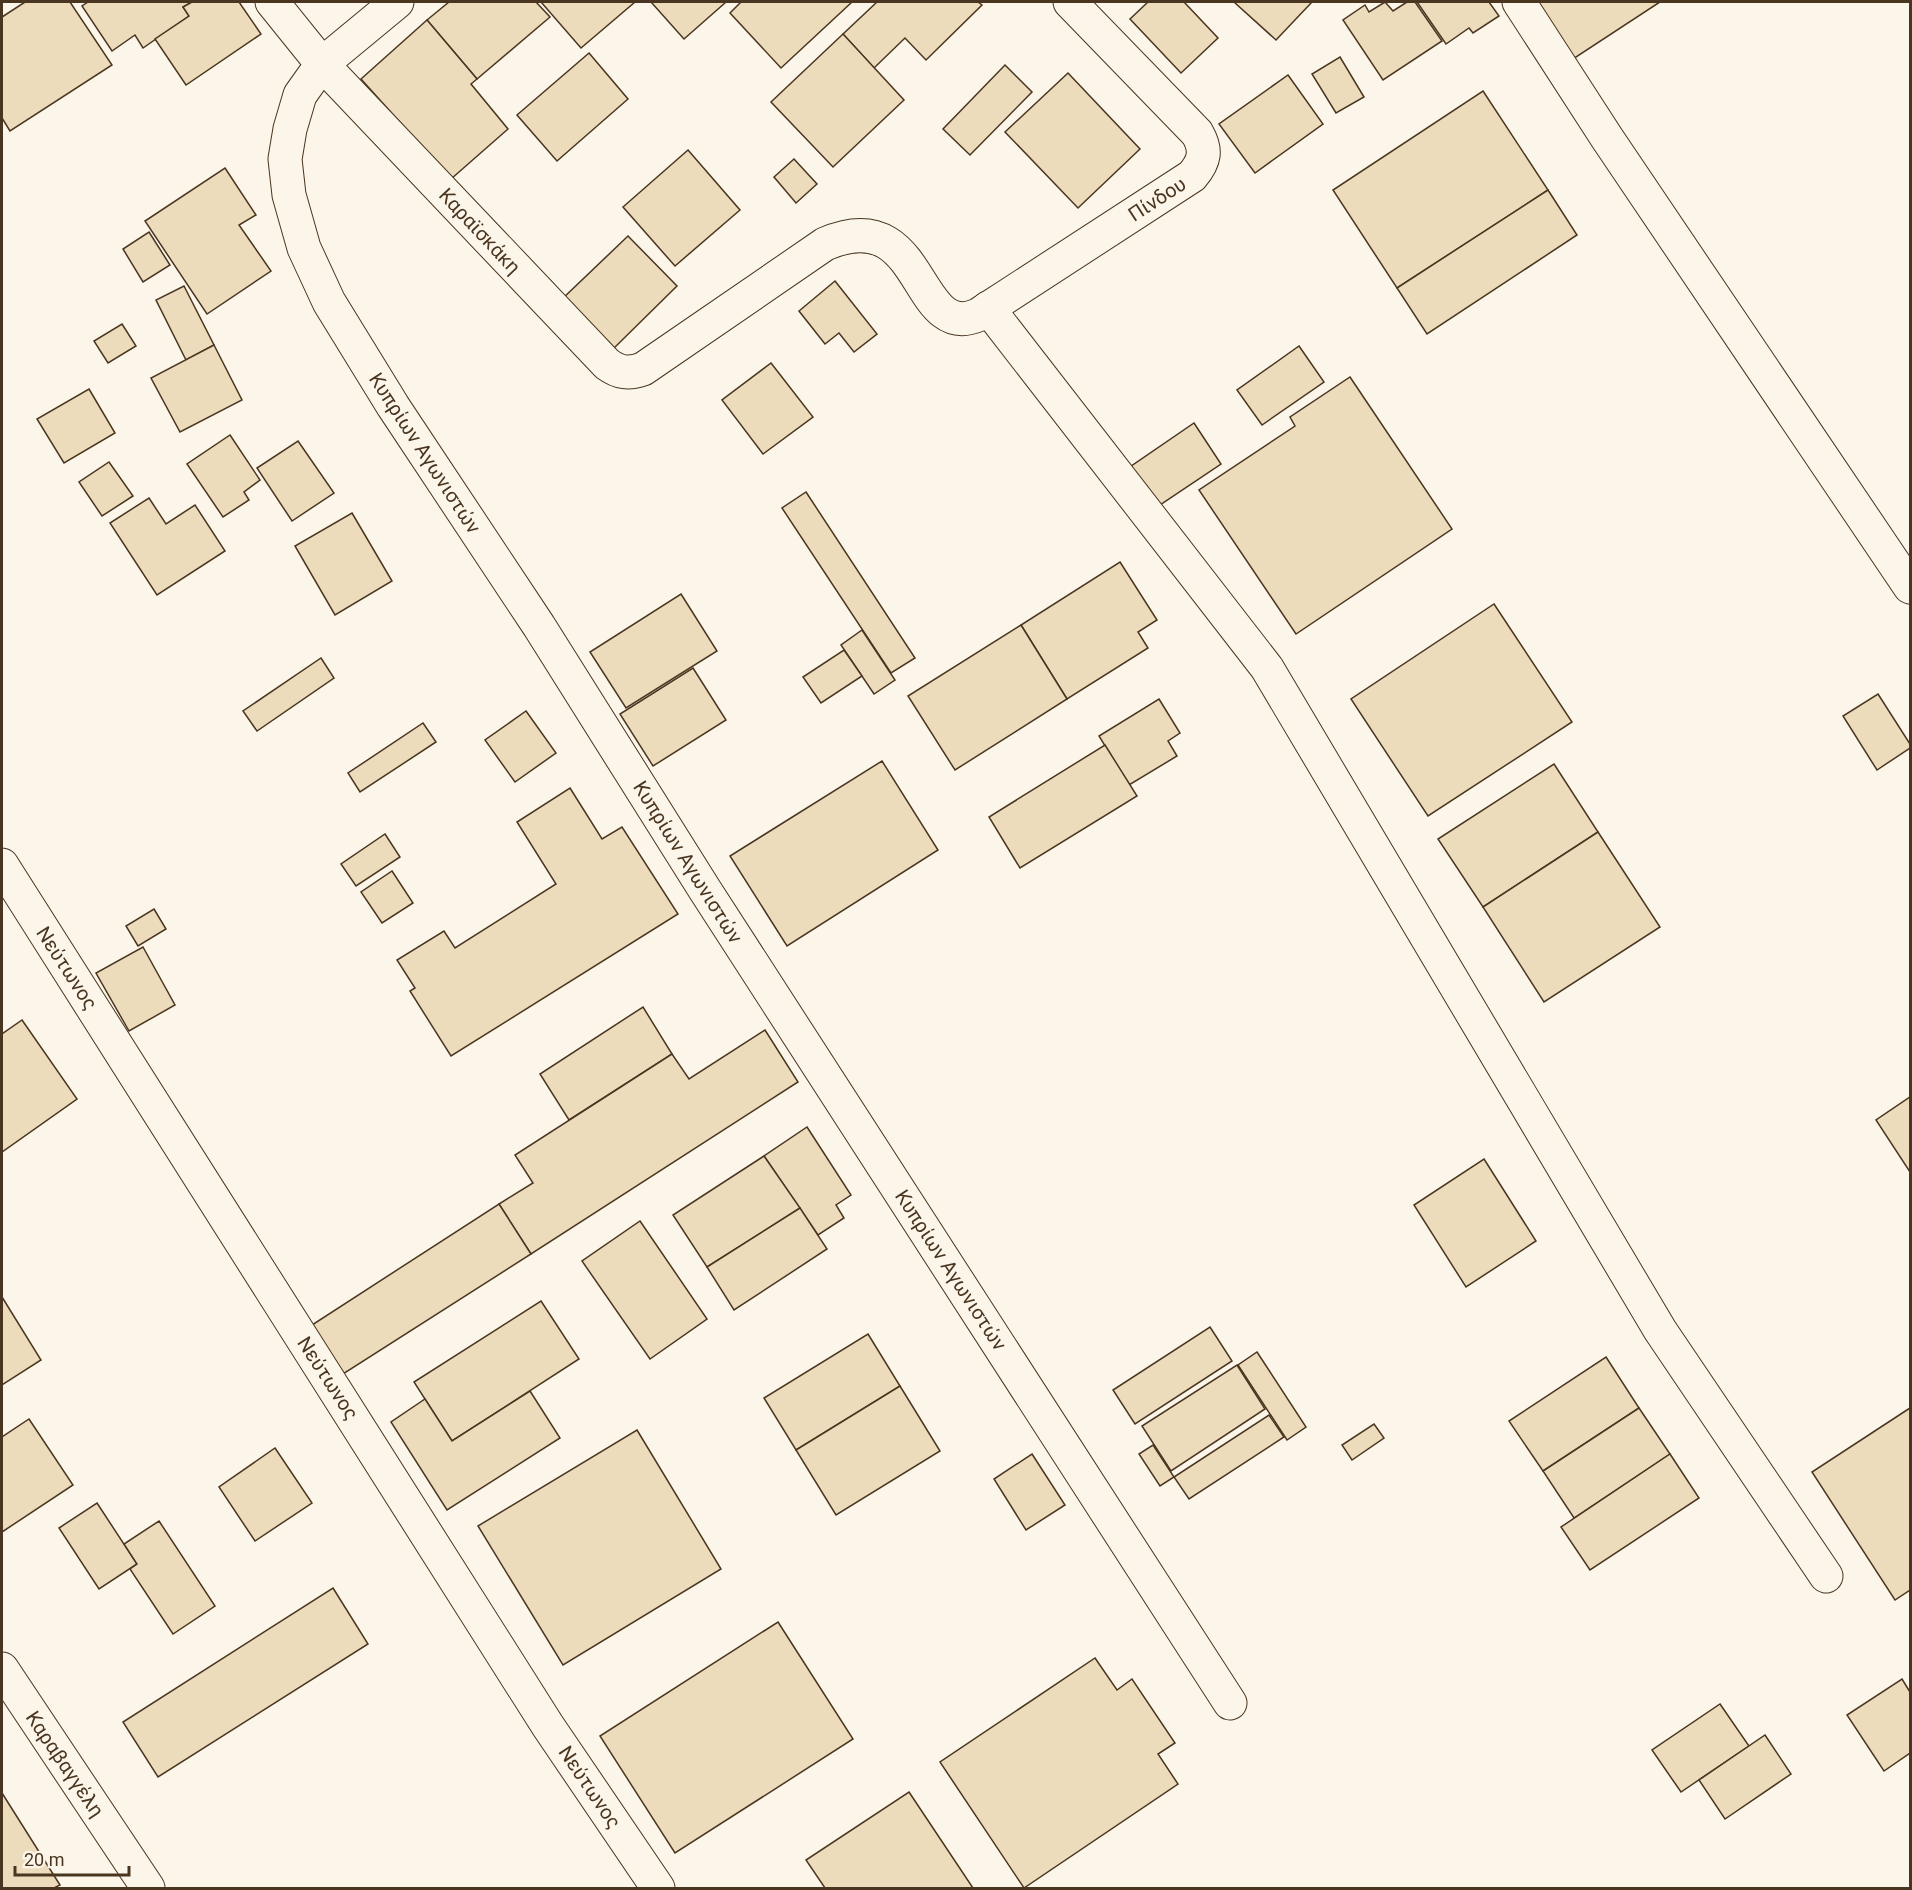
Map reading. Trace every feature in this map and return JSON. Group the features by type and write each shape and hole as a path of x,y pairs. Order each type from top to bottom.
{"street":[{"path":"272,2 322,64 397,2"},
{"name":"Πίνδου","path":"988,308 1192,176 1200,167 1205,156 1203,143 1197,133 1070,2"},
{"path":"1520,2 1607,138 1911,587"},
{"name":"Καραϊσκάκη","path":"322,64 614,370 624,373 643,369 825,244 841,237 862,234 880,239 901,252 938,307 946,315 956,319 967,319 988,308"},
{"name":"Κυπρίων Αγωνιστών","path":"322,64 300,96 290,129 285,159 289,195 304,248 329,302 393,406 538,626 705,890 1230,1703"},
{"path":"988,308 1267,668 1660,1330 1826,1576"},
{"name":"Νεύτωνος","path":"2,865 542,1716 657,1888"},
{"name":"Καραβαγγέλη","path":"2,1669 148,1888"}],"building":[{"path":"25,2 70,2 112,65 10,131 2,118 2,17"},
{"path":"88,2 192,2 183,7 189,16 143,48 135,35 112,51 82,6"},
{"path":"192,2 239,2 261,34 186,85 155,39 189,16 183,7"},
{"path":"449,2 536,2 550,17 477,79 427,20"},
{"path":"541,2 635,2 581,48"},
{"path":"651,2 726,2 684,39"},
{"path":"741,2 852,2 781,68 730,13"},
{"path":"877,2 978,2 982,5 926,60 905,38 874,68 843,34"},
{"path":"1148,2 1184,2 1218,38 1181,73 1130,19"},
{"path":"1234,2 1312,2 1276,40"},
{"path":"1385,2 1393,11 1407,2 1415,2 1442,41 1383,80 1343,20 1365,5 1369,12"},
{"path":"1417,2 1489,2 1499,16 1473,33 1469,28 1446,44"},
{"path":"1531,2 1660,2 1570,61"},
{"path":"427,20 477,79 471,84 508,129 451,179 361,79"},
{"path":"843,34 904,100 833,167 771,102"},
{"path":"589,53 628,99 557,161 517,115"},
{"path":"1340,57 1364,97 1336,113 1312,74"},
{"path":"1005,65 1032,92 970,155 943,129"},
{"path":"1068,73 1140,149 1078,208 1005,132"},
{"path":"1288,75 1323,124 1255,173 1219,124"},
{"path":"1483,91 1548,190 1397,288 1333,190"},
{"path":"688,150 740,210 675,266 623,207"},
{"path":"794,159 817,184 796,203 774,177"},
{"path":"225,168 256,215 239,225 271,271 207,314 145,221"},
{"path":"1548,190 1577,235 1427,334 1397,288"},
{"path":"149,232 170,265 143,282 123,249"},
{"path":"628,236 677,286 610,352 560,301"},
{"path":"835,281 877,334 854,352 839,333 825,344 799,311"},
{"path":"184,286 214,345 186,360 156,300"},
{"path":"122,324 136,346 108,363 94,341"},
{"path":"214,345 242,400 180,432 151,378"},
{"path":"1299,346 1324,382 1262,425 1237,390"},
{"path":"771,363 813,417 763,454 722,400"},
{"path":"1350,377 1452,529 1296,634 1199,490 1295,426 1290,417"},
{"path":"89,389 115,433 64,463 37,419"},
{"path":"1194,423 1221,464 1151,511 1124,471"},
{"path":"230,435 260,480 244,492 249,500 223,517 187,464"},
{"path":"298,441 334,493 292,521 257,468"},
{"path":"109,462 133,496 102,516 79,482"},
{"path":"806,492 915,658 891,673 782,508"},
{"path":"149,498 166,524 195,505 225,551 157,595 110,523"},
{"path":"352,513 392,581 335,615 295,546"},
{"path":"1120,562 1157,620 1138,632 1148,648 1067,699 1021,625"},
{"path":"681,594 717,651 626,708 590,652"},
{"path":"1494,604 1572,722 1428,816 1351,699"},
{"path":"1021,625 1067,699 955,770 908,696"},
{"path":"862,630 895,680 874,694 841,645"},
{"path":"844,650 862,676 821,703 803,677"},
{"path":"321,658 334,678 257,731 243,711"},
{"path":"693,668 726,720 653,766 620,714"},
{"path":"1878,694 1910,744 1910,748 1877,770 1843,716"},
{"path":"1159,699 1180,733 1168,741 1177,756 1129,785 1099,736"},
{"path":"526,711 556,753 515,782 485,740"},
{"path":"423,723 436,742 360,792 348,773"},
{"path":"1105,745 1137,796 1020,868 989,817"},
{"path":"882,761 938,850 787,946 730,856"},
{"path":"1554,764 1598,832 1483,907 1438,839"},
{"path":"570,788 602,839 622,827 678,914 451,1056 410,991 415,988 397,960 444,931 455,948 556,884 517,822"},
{"path":"1598,832 1660,927 1544,1002 1483,907"},
{"path":"385,834 400,857 356,886 341,864"},
{"path":"392,871 413,903 382,923 361,892"},
{"path":"154,909 166,929 138,946 126,926"},
{"path":"143,947 175,1005 129,1031 96,973"},
{"path":"643,1007 672,1054 569,1120 540,1074"},
{"path":"22,1020 77,1099 2,1152 2,1034"},
{"path":"765,1030 798,1082 531,1254 499,1204 533,1183 515,1155 672,1054 689,1079"},
{"path":"1910,1097 1910,1172 1876,1120"},
{"path":"807,1127 851,1195 836,1205 844,1218 818,1235 764,1156"},
{"path":"764,1156 800,1208 707,1267 673,1215"},
{"path":"1484,1159 1536,1241 1466,1287 1414,1205"},
{"path":"499,1204 531,1254 343,1374 312,1325"},
{"path":"800,1208 827,1249 734,1310 707,1267"},
{"path":"640,1221 707,1319 650,1359 582,1261"},
{"path":"2,1297 41,1360 2,1385"},
{"path":"541,1301 579,1359 452,1441 414,1382"},
{"path":"1210,1327 1232,1361 1135,1424 1113,1390"},
{"path":"868,1334 900,1386 796,1450 764,1398"},
{"path":"1257,1352 1306,1427 1287,1440 1238,1365"},
{"path":"1606,1357 1639,1408 1543,1471 1509,1421"},
{"path":"1237,1365 1265,1409 1171,1471 1142,1426"},
{"path":"900,1386 940,1451 836,1515 796,1450"},
{"path":"530,1391 560,1438 447,1510 391,1422 425,1399 452,1441"},
{"path":"1639,1408 1670,1454 1574,1518 1543,1471"},
{"path":"1910,1408 1910,1590 1895,1600 1812,1472"},
{"path":"1269,1415 1284,1437 1189,1499 1174,1477"},
{"path":"29,1419 73,1485 2,1532 2,1437"},
{"path":"1374,1424 1384,1438 1352,1460 1342,1445"},
{"path":"637,1430 721,1569 563,1665 478,1526"},
{"path":"1153,1445 1174,1477 1160,1486 1139,1454"},
{"path":"275,1448 312,1503 255,1541 219,1487"},
{"path":"1032,1454 1065,1505 1026,1530 994,1479"},
{"path":"1670,1454 1699,1498 1590,1570 1561,1527"},
{"path":"97,1503 137,1564 99,1589 59,1528"},
{"path":"159,1521 215,1606 173,1634 130,1569 137,1564 124,1544"},
{"path":"333,1588 368,1644 158,1777 123,1722"},
{"path":"778,1622 853,1739 675,1853 600,1736"},
{"path":"1095,1658 1117,1690 1132,1679 1175,1743 1158,1754 1178,1784 1024,1888 940,1762"},
{"path":"1902,1679 1910,1692 1910,1753 1884,1771 1847,1715"},
{"path":"1720,1704 1749,1746 1681,1792 1652,1750"},
{"path":"1765,1735 1791,1774 1725,1819 1699,1780"},
{"path":"909,1792 973,1888 825,1888 806,1860"},
{"path":"2,1793 60,1885 54,1888 2,1888"}]}
